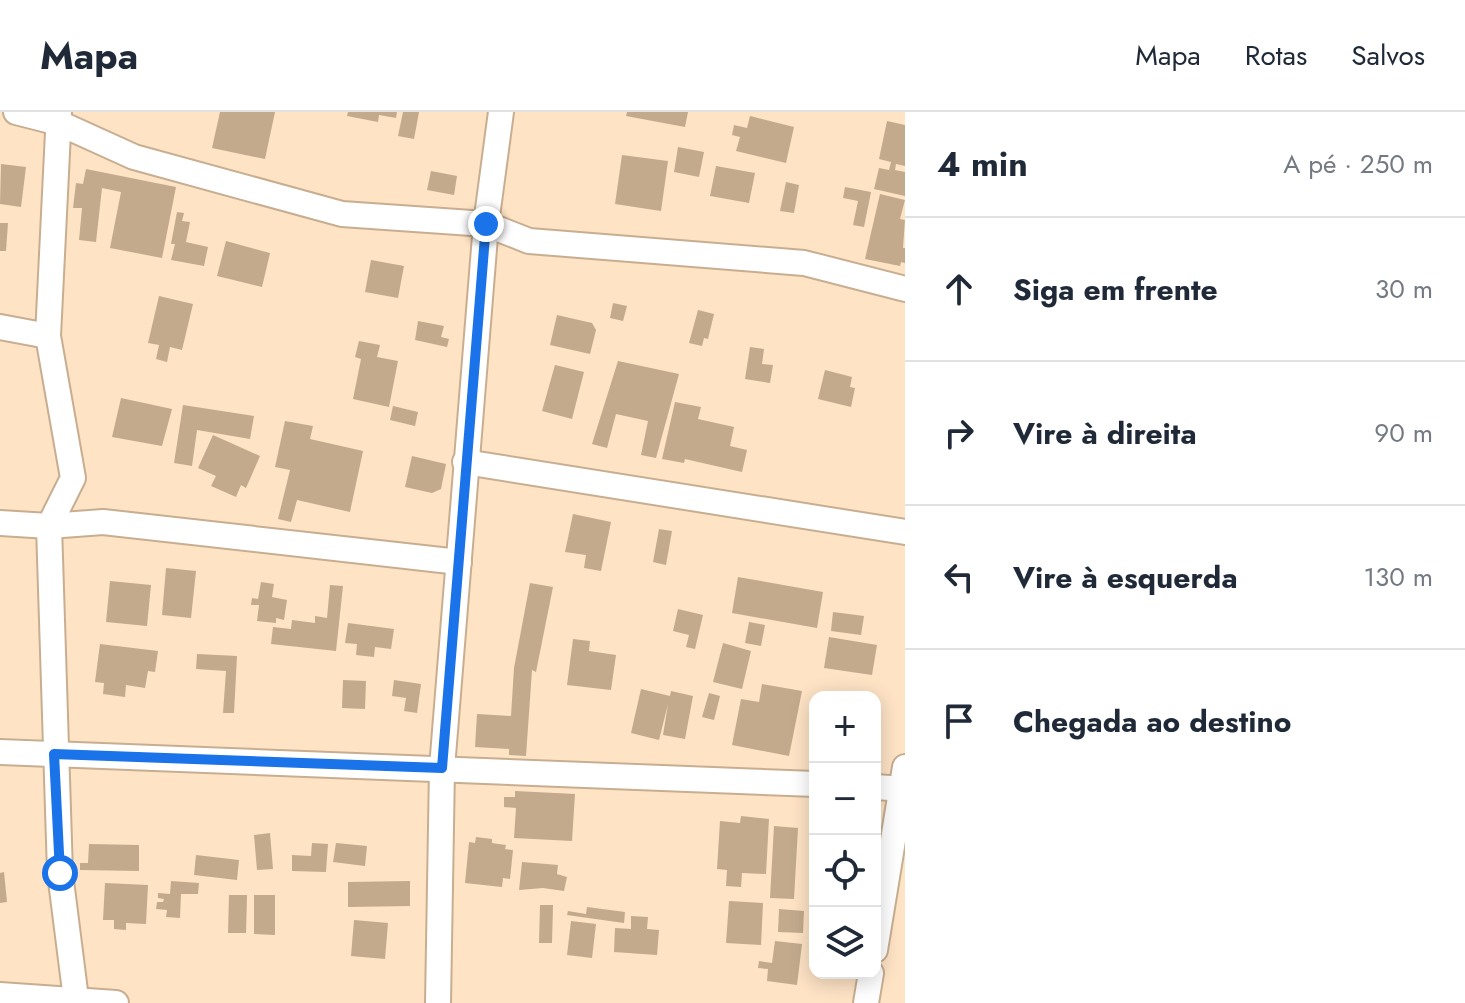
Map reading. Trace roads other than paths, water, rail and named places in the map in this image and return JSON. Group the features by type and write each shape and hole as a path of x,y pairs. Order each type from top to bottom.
{"street":[{"path":"16,112 59,118 134,157 342,214 486,224 529,241 804,263 905,289"},
{"path":"438,1003 442,768 486,224 501,112"},
{"path":"59,118 48,336 73,478 49,526 60,873 76,999"},
{"path":"0,327 48,336"},
{"path":"465,462 905,532"},
{"path":"0,523 49,526 103,522 459,562"},
{"path":"0,752 809,784"},
{"path":"881,786 904,781 881,915"},
{"path":"866,1003 870,979"},
{"path":"0,995 116,1003"}]}
